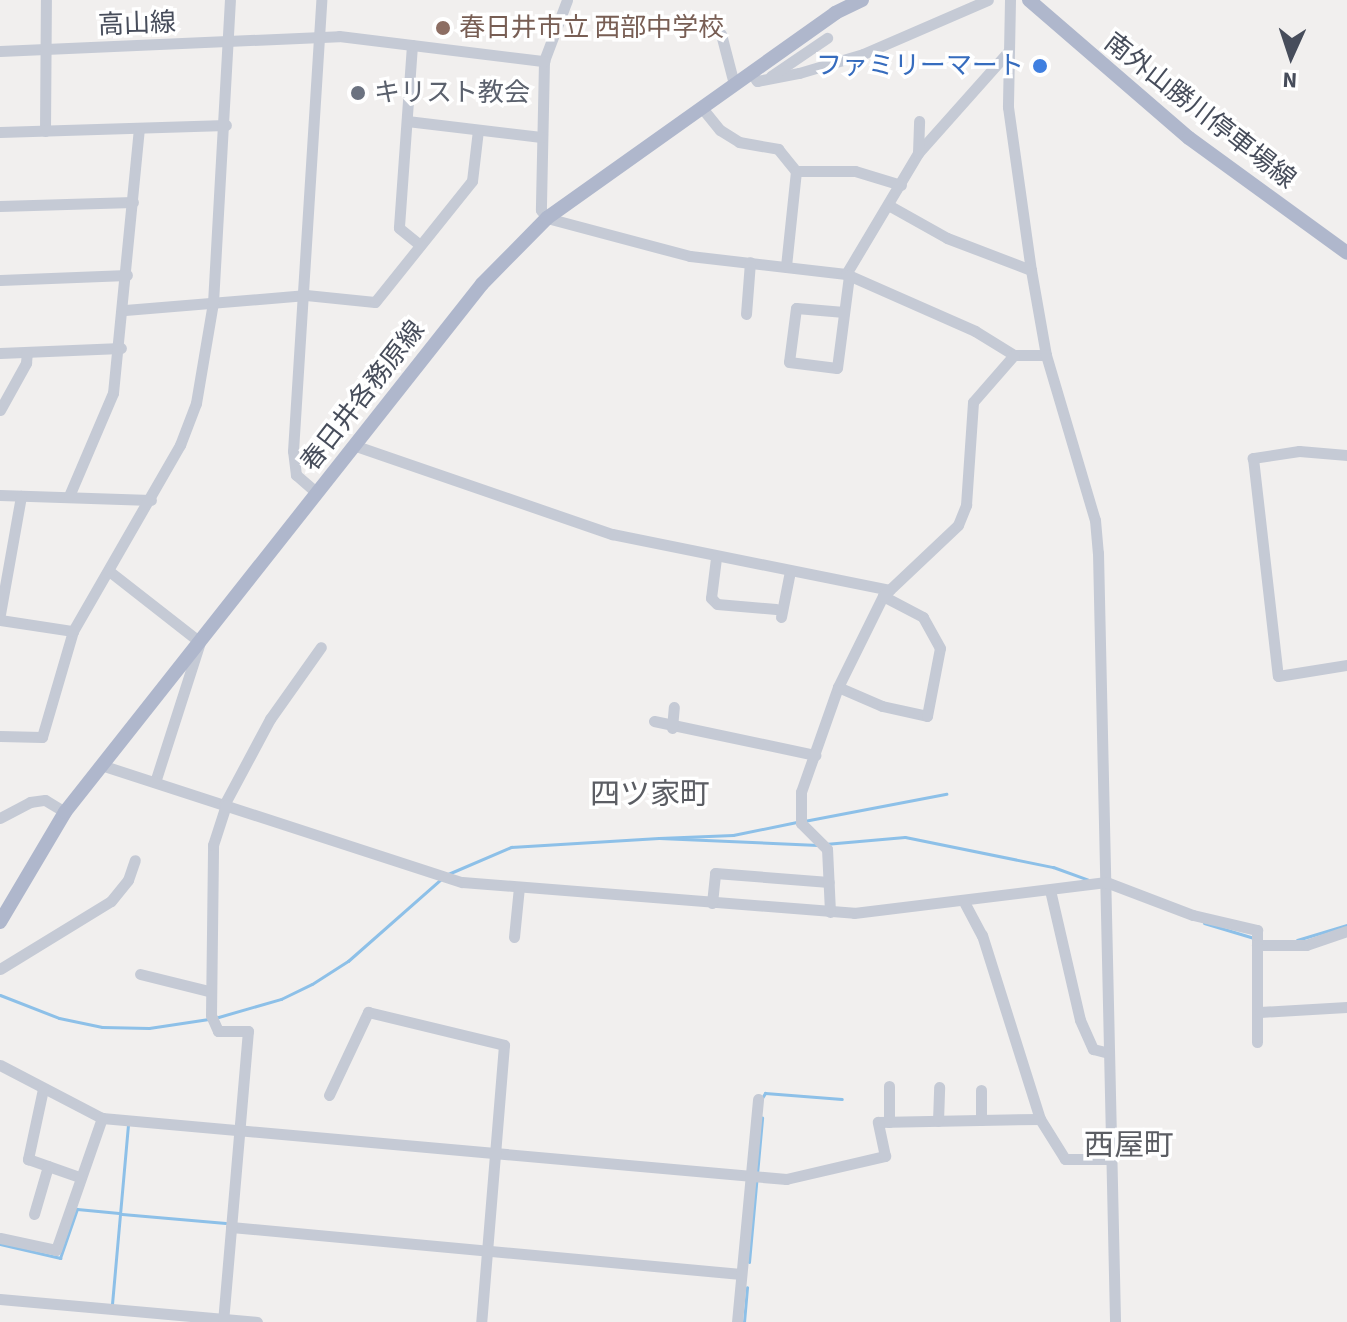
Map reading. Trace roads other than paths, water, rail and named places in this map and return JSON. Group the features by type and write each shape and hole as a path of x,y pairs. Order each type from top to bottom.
{"main road":[{"name":"南外山勝川停車場線","path":"1029,0 1189,138 1347,253"},
{"name":"春日井各務原線","path":"0,922 65,812 482,284 547,218 734,84 856,2"}],"street":[{"path":"45,131 46,0"},
{"path":"0,736 42,737 73,631 151,500 196,403 213,303 231,43 230,0"},
{"path":"317,493 296,475 293,451 306,295 322,37 321,0"},
{"path":"567,0 544,61 541,210 547,218 690,256 847,275 975,331 1014,355 1046,355"},
{"path":"751,73 757,81 765,80 863,54 988,0"},
{"path":"1010,0 1008,107 1031,270 1046,355 1095,520 1115,1322"},
{"path":"721,34 734,84"},
{"name":"高山線","path":"0,51 322,37 544,61"},
{"path":"765,80 827,38"},
{"path":"412,45 399,228 420,245"},
{"path":"844,312 796,308 789,362 837,368 844,312 847,275 890,206 918,153 1008,52"},
{"path":"702,108 720,130 739,142 778,149 796,171 786,266"},
{"path":"407,121 541,137"},
{"path":"918,153 919,121"},
{"path":"0,132 226,125"},
{"path":"69,496 104,418 121,348 139,128"},
{"path":"125,310 306,295 375,302 472,181 478,130"},
{"path":"796,171 855,171 901,185"},
{"path":"0,206 133,202"},
{"path":"890,206 947,238 1031,270"},
{"path":"746,314 750,262"},
{"path":"0,280 127,275"},
{"path":"0,353 121,348"},
{"path":"0,410 26,363 27,352"},
{"path":"830,912 827,849 801,823 799,810 815,755 838,687 886,593 958,525 966,505 973,402 1014,355"},
{"path":"356,446 612,534 886,593 923,617 940,648 927,716 882,706 838,687"},
{"path":"1347,455 1299,451 1253,458 1278,676 1347,665"},
{"path":"0,495 151,500"},
{"path":"0,614 21,496"},
{"path":"716,558 711,598 717,604 778,613 790,571"},
{"path":"109,571 200,642 155,782"},
{"path":"0,620 73,631"},
{"path":"223,1320 248,1031 224,1033 213,1027 208,991 213,845 225,805 270,719 321,647"},
{"path":"672,728 674,707"},
{"path":"654,721 672,728 815,755"},
{"path":"101,765 462,882 830,912 1106,887 1193,915 1257,930 1260,1012 1257,1042"},
{"path":"0,818 30,802 45,800 65,812"},
{"path":"0,969 111,901 128,880 135,860"},
{"path":"712,903 715,873 829,882"},
{"path":"514,937 519,887"},
{"path":"1050,890 1080,1020 1093,1049 1109,1053"},
{"path":"963,900 982,935 1040,1119 1065,1159 1111,1159"},
{"path":"1257,945 1306,945 1347,931"},
{"path":"140,974 208,991"},
{"path":"1260,1012 1347,1007"},
{"path":"329,1095 368,1012 504,1045 481,1322"},
{"path":"0,1065 102,1118 786,1179 885,1156 878,1122 1040,1119"},
{"path":"889,1086 889,1122"},
{"path":"938,1121 939,1087"},
{"path":"43,1089 28,1159 79,1177"},
{"path":"981,1090 981,1120"},
{"path":"737,1322 758,1099"},
{"path":"0,1238 56,1250 102,1118"},
{"path":"34,1214 48,1166"},
{"path":"231,1227 741,1274"},
{"path":"0,1299 257,1322"}],"waterway":[{"path":"804,821 946,794"},
{"path":"659,838 733,835 797,822"},
{"path":"825,844 905,837 1053,867 1088,880"},
{"path":"448,874 511,847 659,838 818,845"},
{"path":"0,995 59,1018 102,1027 149,1028 215,1018 281,999 312,984 348,961 442,878"},
{"path":"1204,923 1254,938"},
{"path":"1297,940 1347,925"},
{"path":"762,1098 765,1093 842,1099"},
{"path":"749,1262 762,1118"},
{"path":"112,1304 128,1125"},
{"path":"0,1244 60,1258 77,1209 119,1213"},
{"path":"122,1214 226,1223"},
{"path":"744,1322 747,1287"}],"place":[{"name":"春日井市立 西部中学校","path":"443,28"},
{"name":"ファミリーマート","path":"1040,66"},
{"name":"キリスト教会","path":"358,93"}],"district":[{"name":"四ツ家町","path":"650,795"},
{"name":"西屋町","path":"1129,1146"}]}
